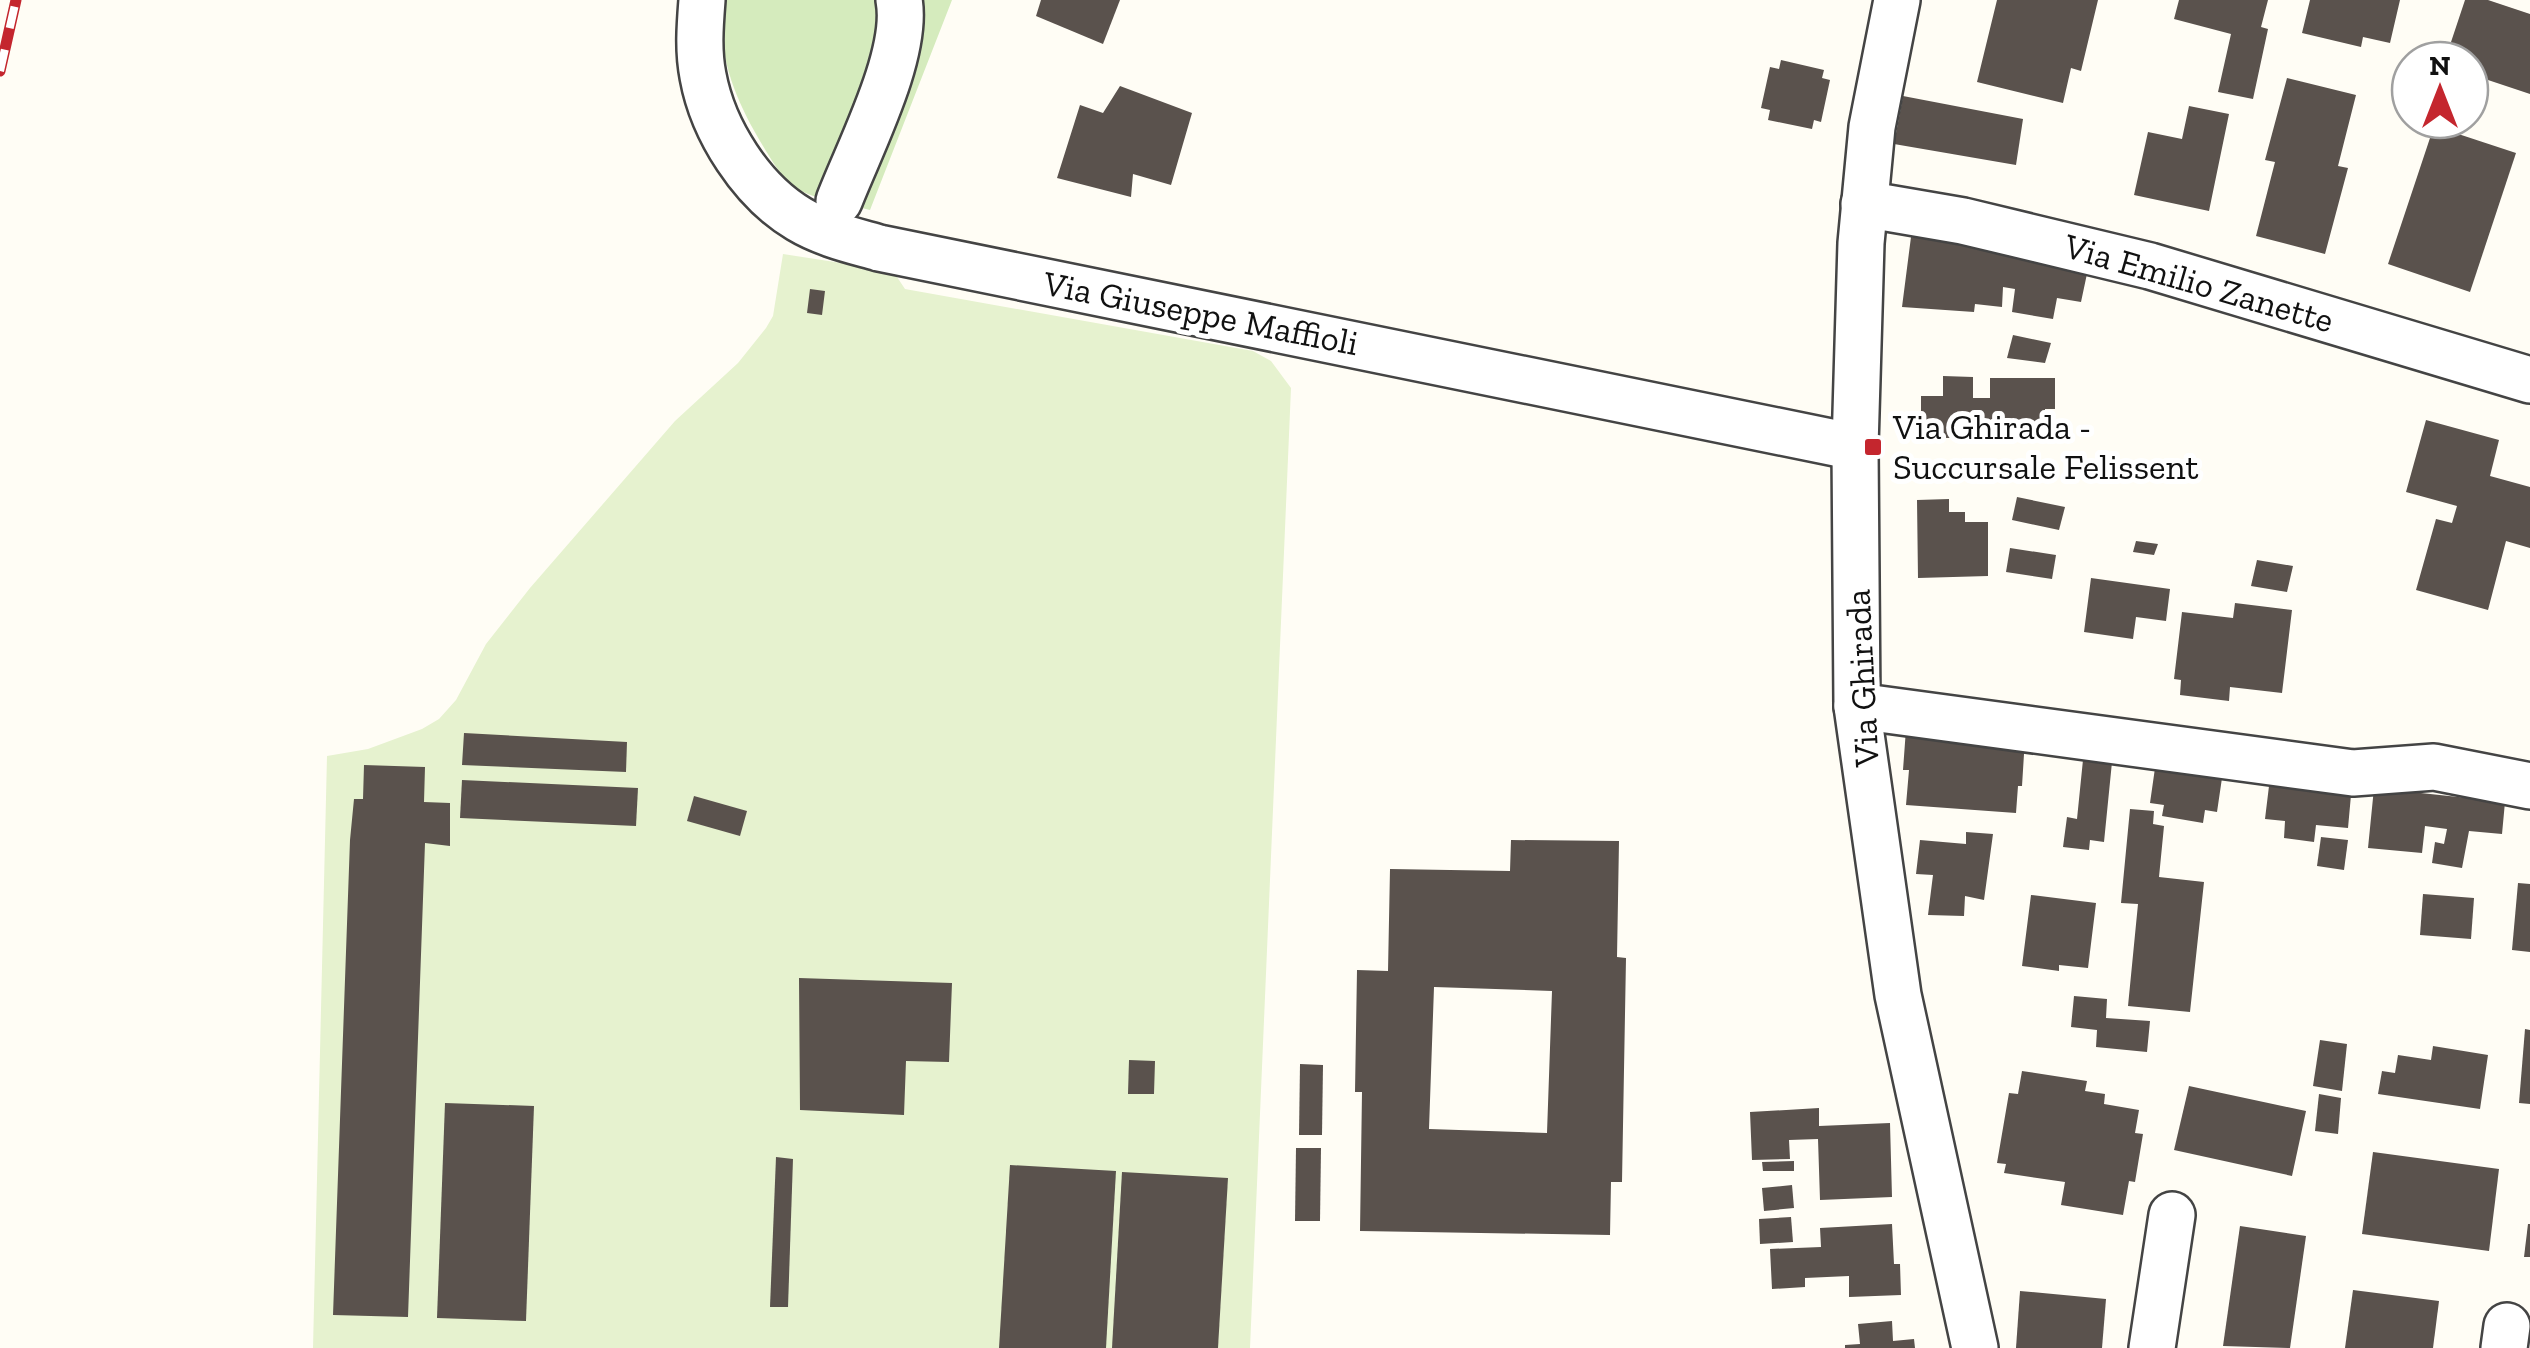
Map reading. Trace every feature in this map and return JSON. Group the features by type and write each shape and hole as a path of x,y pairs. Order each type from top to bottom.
{"street":[{"name":"Via Giuseppe Maffioli","path":"702,0 699,41 703,78 721,128 759,186 797,218 833,235 878,248 1855,446"},
{"path":"839,202 892,68 902,18 899,0"},
{"name":"Via Ghirada","path":"1896,0 1872,127 1864,204 1855,446 1857,706 1898,996 1975,1348"},
{"name":"Via Emilio Zanette","path":"1864,204 1963,221 2150,266 2530,380"},
{"path":"1857,706 2353,773 2434,767 2530,786"},
{"path":"2152,1348 2172,1215"}],"green space":[{"path":"724,0 952,0 870,210 803,192 777,168 744,112 730,76 722,39"},
{"path":"783,254 893,271 905,289 1253,351 1271,361 1291,388 1250,1348 313,1348 327,756 368,749 439,719 456,700 486,644 530,588 675,421 738,363 766,328 773,316"}],"building":[{"path":"1041,0 1120,0 1103,44 1036,16"},
{"path":"1997,0 2098,0 2081,71 2071,68 2063,103 1977,82"},
{"path":"2179,0 2268,0 2261,27 2268,29 2253,99 2218,92 2231,34 2174,19"},
{"path":"2310,0 2400,0 2390,43 2363,37 2361,47 2302,33"},
{"path":"2465,0 2488,0 2530,14 2530,94 2490,81 2490,40 2452,40"},
{"path":"1781,60 1824,70 1822,78 1830,80 1821,122 1814,120 1812,129 1768,120 1770,110 1761,108 1770,67 1779,69"},
{"path":"2287,78 2356,95 2338,166 2348,168 2325,254 2256,236 2275,162 2265,160"},
{"path":"1120,86 1192,113 1171,185 1133,174 1131,197 1057,178 1080,105 1103,113"},
{"path":"1903,96 2023,119 2016,165 1894,144"},
{"path":"2189,106 2229,114 2209,211 2134,195 2148,132 2182,139"},
{"path":"2429,140 2477,140 2516,153 2470,292 2388,264"},
{"path":"1911,237 1979,245 2088,269 2081,302 2057,298 2053,319 2012,312 2015,289 2003,287 2002,307 1975,304 1974,312 1902,307"},
{"path":"810,289 825,291 822,315 807,313"},
{"path":"2013,335 2051,343 2045,363 2007,358"},
{"path":"1943,376 1973,377 1973,398 1990,398 1990,378 2055,378 2055,409 2045,409 2045,438 1921,438 1921,396 1943,396"},
{"path":"2426,420 2499,440 2490,476 2530,487 2530,548 2506,541 2488,610 2416,590 2436,519 2452,523 2457,506 2406,492"},
{"path":"2017,497 2065,507 2059,530 2012,520"},
{"path":"1949,499 1949,512 1965,512 1965,522 1988,522 1988,576 1918,578 1917,500"},
{"path":"2136,541 2158,544 2154,555 2133,552"},
{"path":"2010,548 2056,555 2052,579 2006,572"},
{"path":"2257,560 2293,566 2287,592 2251,586"},
{"path":"2091,578 2170,589 2166,621 2136,617 2133,639 2084,632"},
{"path":"2235,603 2292,610 2282,693 2230,687 2229,701 2180,695 2181,680 2174,679 2182,612 2233,618"},
{"path":"1906,729 2025,738 2016,813 1906,805"},
{"path":"464,733 627,742 626,772 462,765"},
{"path":"2084,750 2113,752 2104,842 2090,840 2089,850 2063,847 2067,817 2077,819"},
{"path":"364,765 425,767 424,802 450,803 450,846 425,843 408,1317 333,1315 350,840 354,799 363,799"},
{"path":"2155,768 2222,778 2217,812 2205,810 2203,823 2162,816 2164,805 2150,803"},
{"path":"462,780 638,788 636,826 460,818"},
{"path":"2269,786 2351,795 2348,828 2316,825 2314,842 2284,838 2285,821 2265,819"},
{"path":"2374,788 2505,802 2502,834 2469,831 2462,868 2432,863 2435,842 2444,844 2447,829 2425,826 2422,853 2368,848"},
{"path":"694,796 747,811 740,836 687,821"},
{"path":"2130,809 2154,811 2153,824 2164,826 2159,877 2204,882 2190,1012 2128,1006 2138,904 2121,903"},
{"path":"1966,832 1993,834 1984,900 1965,896 1964,916 1928,915 1933,875 1916,874 1920,840 1966,844"},
{"path":"2321,837 2348,840 2344,870 2317,866"},
{"path":"1511,840 1619,841 1617,957 1626,958 1622,1182 1611,1182 1610,1235 1360,1231 1362,1092 1355,1092 1357,970 1388,971 1390,869 1510,871","holes":["1434,987 1552,991 1547,1133 1429,1129"]},
{"path":"2518,883 2530,884 2530,952 2512,950"},
{"path":"2423,894 2474,898 2471,939 2420,935"},
{"path":"2031,895 2096,903 2088,968 2059,965 2059,971 2022,966"},
{"path":"799,978 952,983 949,1062 906,1061 904,1115 800,1110"},
{"path":"2074,996 2107,999 2106,1018 2150,1021 2147,1052 2096,1047 2097,1030 2071,1027"},
{"path":"2525,1029 2530,1030 2530,1104 2519,1103"},
{"path":"2320,1040 2347,1044 2342,1091 2313,1086"},
{"path":"2433,1046 2488,1055 2480,1109 2378,1094 2382,1071 2395,1073 2398,1055 2431,1060"},
{"path":"1129,1060 1155,1061 1154,1094 1128,1094"},
{"path":"1300,1064 1323,1065 1322,1135 1299,1135"},
{"path":"2022,1071 2087,1081 2085,1091 2105,1094 2104,1104 2139,1110 2135,1133 2143,1134 2135,1182 2129,1181 2123,1215 2061,1205 2065,1182 2004,1173 2006,1164 1997,1163 2009,1093 2018,1094"},
{"path":"2189,1086 2306,1111 2292,1176 2174,1150"},
{"path":"2319,1094 2341,1098 2338,1134 2315,1131"},
{"path":"445,1103 534,1106 526,1321 437,1318"},
{"path":"1819,1108 1819,1126 1890,1123 1892,1197 1820,1200 1818,1139 1789,1140 1790,1159 1752,1160 1750,1112"},
{"path":"1296,1148 1321,1148 1320,1221 1295,1221"},
{"path":"2373,1152 2499,1169 2489,1251 2362,1234"},
{"path":"776,1157 793,1159 788,1307 770,1307"},
{"path":"1794,1161 1794,1171 1763,1171 1762,1162"},
{"path":"1010,1165 1116,1171 1106,1348 999,1348"},
{"path":"1122,1172 1228,1178 1218,1348 1112,1348"},
{"path":"1792,1185 1794,1208 1764,1211 1762,1188"},
{"path":"1791,1217 1793,1242 1760,1244 1759,1219"},
{"path":"1892,1224 1894,1264 1900,1264 1901,1295 1849,1297 1849,1276 1805,1278 1805,1287 1772,1289 1770,1249 1821,1247 1820,1228"},
{"path":"2528,1224 2530,1257 2524,1257"},
{"path":"2240,1226 2306,1236 2290,1348 2223,1346"},
{"path":"2353,1290 2439,1301 2433,1348 2345,1348"},
{"path":"2020,1291 2106,1299 2102,1348 2016,1348"},
{"path":"1892,1321 1893,1341 1914,1339 1915,1348 1845,1348 1860,1344 1858,1324"}],"railway":[{"path":"0,71 16,0"}],"place":[{"name":"Via Ghirada - Succursale Felissent","path":"1873,447"}]}
